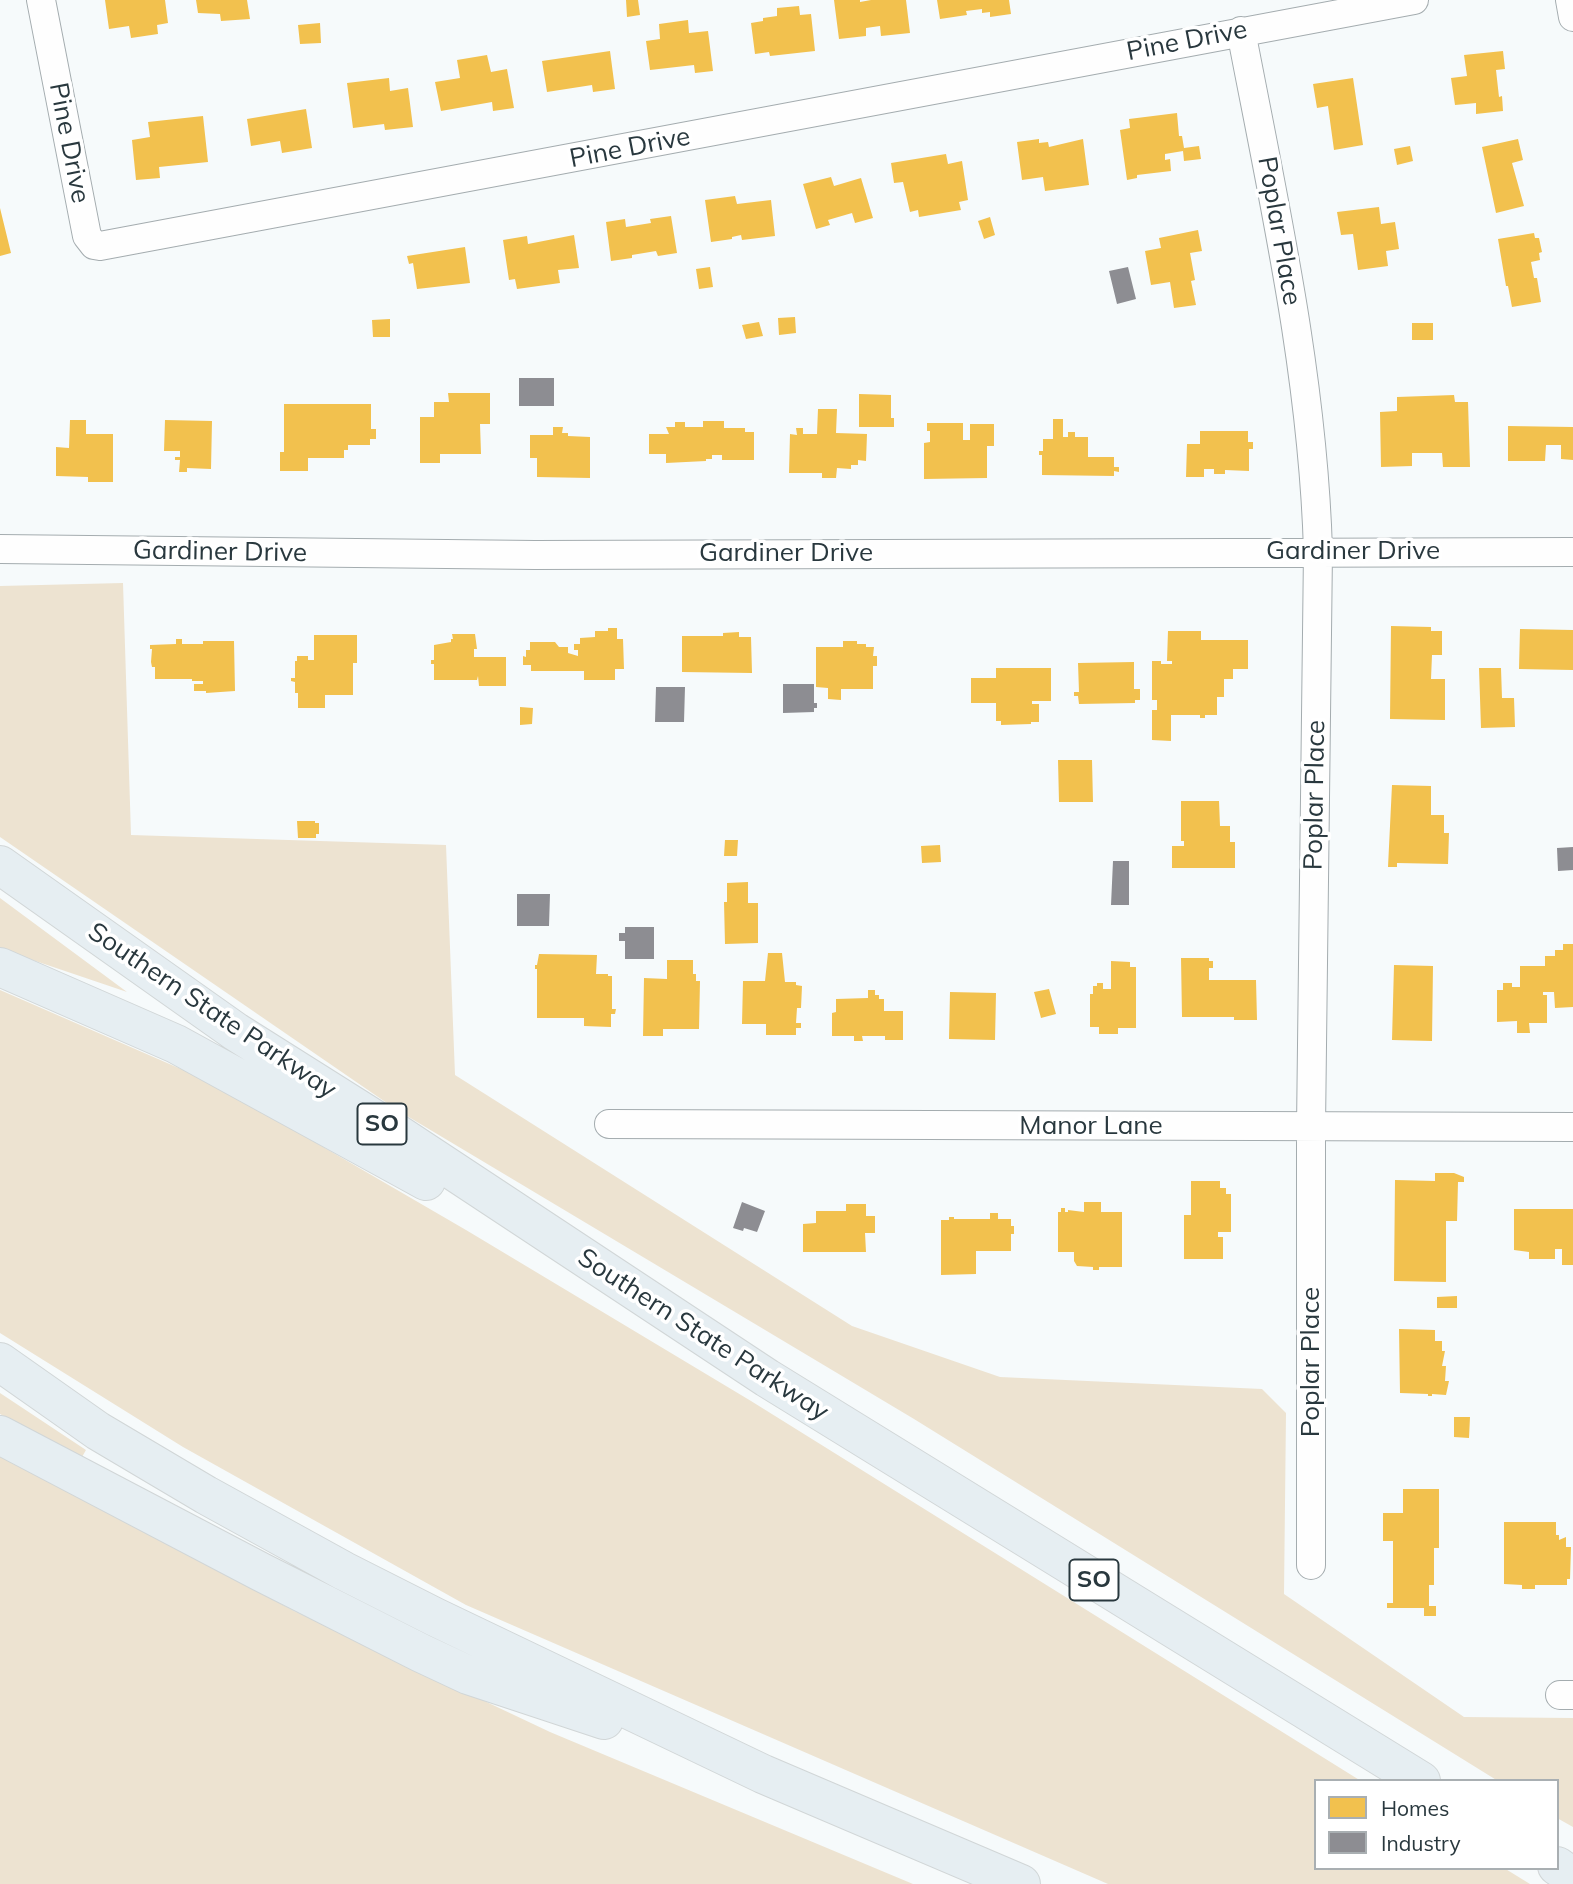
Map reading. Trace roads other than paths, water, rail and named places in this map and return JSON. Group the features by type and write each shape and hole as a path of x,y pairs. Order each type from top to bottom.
{"highway":[{"name":"Southern State Parkway","path":"0,865 236,1031 393,1131 767,1378 1418,1779"},
{"path":"0,967 176,1044 393,1163 767,1378"},
{"path":"0,1362 97,1431 298,1546 435,1618 763,1774 1021,1884"},
{"path":"0,1435 261,1572 468,1675 763,1774"}],"street":[{"name":"Pine Drive","path":"41,0 87,236 94,245 100,246 1414,0"},
{"path":"1570,0 1573,17"},
{"name":"Poplar Place","path":"1241,31 1294,311 1316,489 1318,551 1311,1127 1311,1565"},
{"name":"Gardiner Drive","path":"0,550 535,555 1573,552"},
{"name":"Manor Lane","path":"609,1124 1573,1127"}]}
